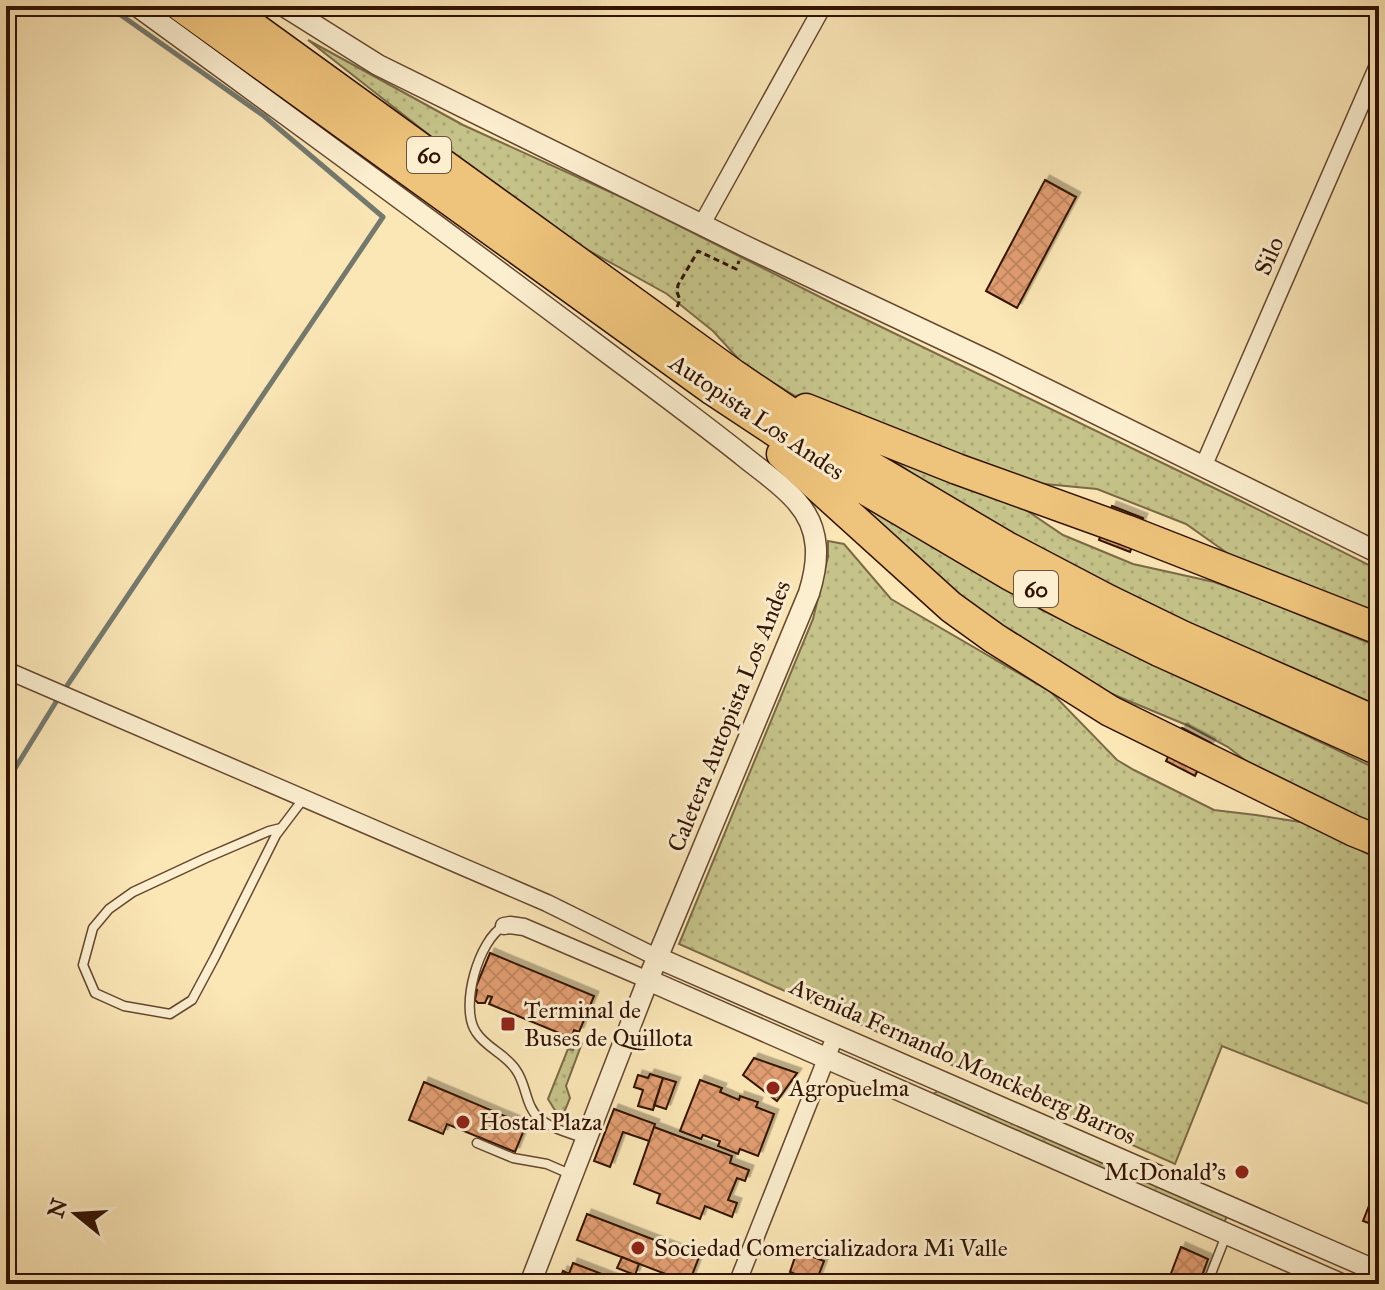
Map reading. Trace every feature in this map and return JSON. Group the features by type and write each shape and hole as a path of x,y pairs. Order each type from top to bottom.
{"highway":[{"name":"Autopista Los Andes","path":"181,6 724,382 1005,546 1108,600 1379,723"},
{"name":"Autopista Los Andes","path":"224,6 724,382 846,478 1012,576 1159,651 1379,750"},
{"path":"724,382 797,406 957,469 1126,530 1379,629"},
{"path":"724,382 910,571 951,607 994,638 1110,711 1379,841"}],"street":[{"name":"Caletera Autopista Los Andes","path":"137,6 669,399 773,480 797,502 811,523 817,553 809,593 648,980 530,1284"},
{"path":"284,6 378,65 1379,553"},
{"path":"702,224 823,6"},
{"name":"Silo","path":"1203,467 1379,63"},
{"path":"6,670 547,903 658,958"},
{"path":"504,926 524,927 648,980"},
{"name":"Avenida Fernando Monckeberg Barros","path":"658,958 1379,1272"},
{"name":"Avenida Fernando Monckeberg Barros","path":"648,980 1341,1284"},
{"path":"737,1284 836,1034"},
{"path":"1227,1233 1241,1211"}],"lane":[{"path":"281,828 133,892 109,909 93,928 83,965 95,993 124,1006 170,1014 192,1000 276,835 305,798"},
{"path":"504,926 491,936 478,965 469,994 470,1021 484,1042 518,1072 537,1116 552,1126 587,1139"},
{"path":"477,1143 513,1158 547,1164 572,1176"},
{"path":"1207,1284 1227,1233"}],"path":[{"path":"677,307 680,300 678,285 698,251 736,269 745,246"}],"shaded area":[{"path":"308,40 463,125 630,201 1379,570 1379,620 1280,584 1186,524 1097,489 1002,480 800,399 744,365 713,331 667,294 577,244 484,178"},
{"path":"883,453 1023,508 1063,535 1133,564 1214,582 1379,647 1379,711 1003,537"},
{"path":"851,495 1042,610 1379,770 1379,834 1255,768 1228,747 1189,726 1088,684 1020,641 930,575 846,503"},
{"path":"828,541 844,544 891,599 1051,692 1117,760 1134,770 1214,810 1313,824 1379,857 1379,1108 1222,1046 1175,1164 679,944 813,619 828,557"},
{"path":"576,1041 582,1043 566,1086 570,1098 561,1120 548,1099 568,1049 573,1050"},
{"path":"938,1091 952,1094 1228,1214 1224,1223 933,1094"}],"building":[{"path":"1045,180 1076,197 1017,308 986,291"},
{"path":"1112,506 1143,518 1130,552 1099,540"},
{"path":"1182,728 1211,743 1195,776 1166,761"},
{"path":"490,953 594,996 579,1032 574,1030 571,1038 489,1004 492,997 488,996 485,1003 478,1003 475,989"},
{"name":"Agropuelma","path":"754,1058 797,1073 777,1101 743,1075"},
{"path":"650,1074 663,1078 653,1110 638,1106 643,1090 634,1087 638,1075 648,1078"},
{"path":"663,1078 676,1082 666,1109 654,1105"},
{"path":"700,1080 722,1088 720,1092 739,1100 740,1096 758,1102 756,1107 774,1114 758,1156 740,1149 738,1154 718,1146 720,1141 703,1135 701,1139 680,1131"},
{"path":"424,1082 526,1125 515,1152 447,1124 443,1134 409,1120"},
{"path":"614,1109 655,1124 649,1141 623,1132 610,1167 594,1161"},
{"path":"654,1127 732,1156 730,1163 749,1170 745,1181 737,1178 728,1200 737,1203 732,1217 705,1206 700,1219 657,1203 660,1194 634,1184"},
{"path":"1379,1160 1379,1227 1363,1221 1376,1188 1370,1185"},
{"name":"Sociedad Comercializadora Mi Valle","path":"587,1214 699,1257 689,1283 577,1240"},
{"path":"1181,1247 1208,1259 1199,1284 1167,1284"},
{"path":"797,1251 824,1261 816,1282 790,1272"},
{"path":"622,1257 639,1264 635,1275 617,1268"},
{"path":"573,1263 628,1284 558,1284 563,1271 569,1274"}],"waterway":[{"path":"6,783 56,702 383,217 264,116 108,6"}],"place":[{"name":"Terminal de Buses de Quillota","path":"508,1024"},
{"name":"Agropuelma","path":"773,1088"},
{"name":"Hostal Plaza","path":"463,1122"},
{"name":"McDonald's","path":"1242,1172"},
{"name":"Sociedad Comercializadora Mi Valle","path":"638,1248"}]}
